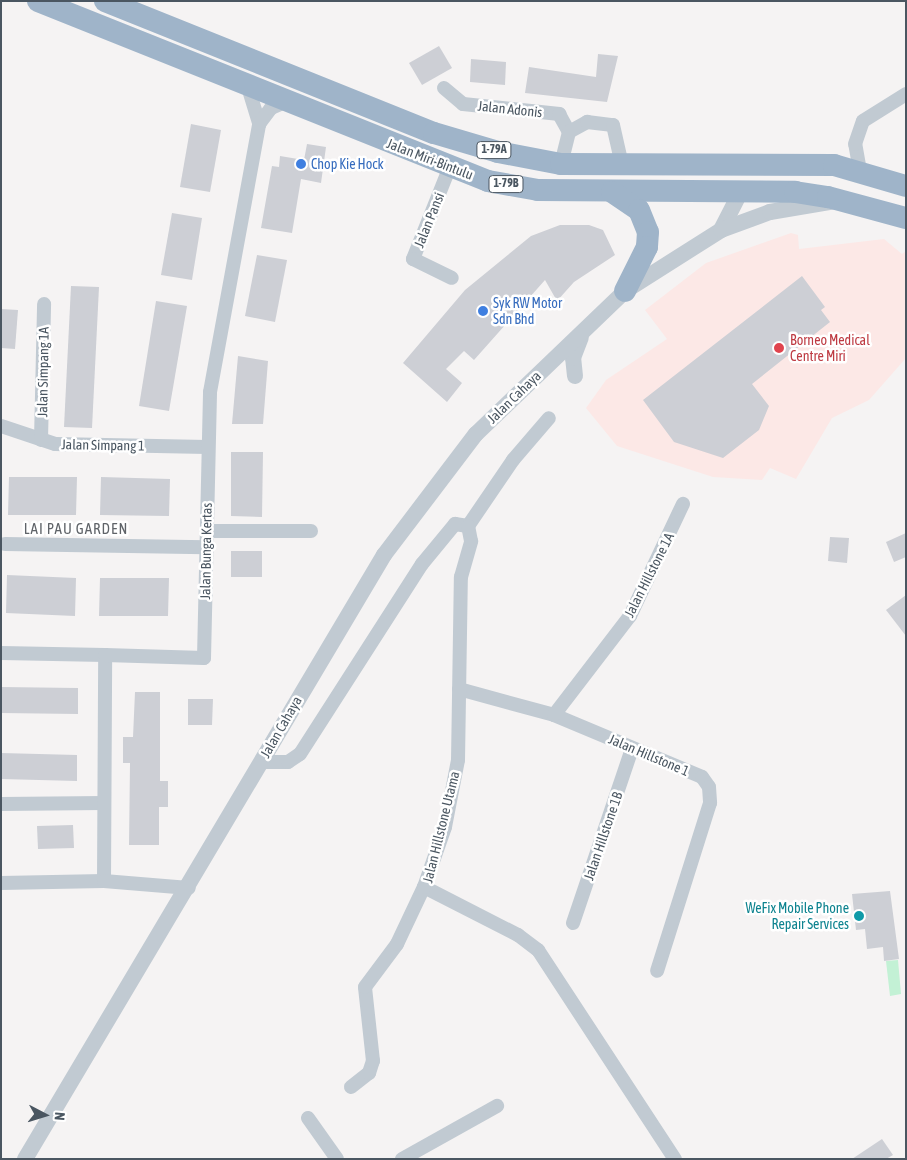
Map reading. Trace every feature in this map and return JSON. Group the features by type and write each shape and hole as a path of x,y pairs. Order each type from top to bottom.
{"highway":[{"name":"Jalan Miri-Bintulu","path":"38,1 449,169 538,190 612,192 741,191 840,200 906,218"},
{"name":"Jalan Miri-Bintulu","path":"105,1 434,133 561,164 834,165 860,170 906,186"},
{"path":"676,164 728,178 741,191"},
{"path":"612,192 639,210 648,232 647,247 625,291"}],"street":[{"name":"Jalan Bunga Kertas","path":"105,655 204,658 207,447 210,392 259,124 248,88"},
{"name":"Jalan Adonis","path":"444,88 463,104 559,114 569,132"},
{"path":"860,170 855,144 863,121 906,94"},
{"path":"259,124 271,108 285,102"},
{"path":"561,164 569,132 587,122 613,125 622,165"},
{"name":"Jalan Pansi","path":"449,169 413,259 452,278"},
{"path":"720,230 741,191"},
{"name":"Jalan Cahaya","path":"25,1159 189,888 261,762 414,512 476,434 625,291 720,230 770,212 840,200"},
{"name":"Jalan Simpang 1A","path":"41,440 44,304"},
{"path":"575,376 573,358 584,330"},
{"path":"261,762 288,762 300,754 422,564 455,524 468,526 513,460 549,418"},
{"name":"Jalan Simpang 1","path":"1,426 41,440 207,447"},
{"name":"Jalan Hillstone 1A","path":"554,715 630,616 683,504"},
{"name":"Jalan Hillstone Utama","path":"468,526 471,541 461,577 458,760 445,826 424,887 518,935 538,950 675,1159"},
{"path":"207,531 311,531"},
{"path":"5,544 206,547"},
{"path":"1,653 105,655 104,881"},
{"name":"Jalan Hillstone 1","path":"459,689 554,715 702,777 709,787 710,803 657,971"},
{"name":"Jalan Hillstone 1B","path":"573,923 632,749"},
{"path":"1,804 104,803"},
{"path":"1,883 104,881 189,888"},
{"path":"351,1087 369,1073 373,1061 364,987 397,944 424,887"},
{"path":"402,1159 497,1106"},
{"path":"308,1118 337,1159"}],"shaded area":[{"name":"Borneo Medical Centre Miri","path":"791,233 798,235 799,249 884,239 902,254 906,251 906,358 869,400 832,418 796,479 770,468 762,480 713,477 617,446 586,408 606,380 667,339 645,310 706,263"}],"green space":[{"path":"898,960 901,994 890,996 886,961"}],"building":[{"path":"439,46 452,68 422,85 409,63"},
{"path":"598,54 618,56 607,102 525,93 529,67 596,77"},
{"path":"471,59 506,62 505,85 470,82"},
{"path":"191,124 221,130 210,192 180,187"},
{"path":"307,144 326,147 321,183 301,179 292,233 261,228 272,166 279,167 280,156 304,160"},
{"path":"172,213 202,218 192,280 161,275"},
{"path":"560,225 589,225 603,230 615,255 574,282 557,301 545,280 474,360 464,351 446,369 462,383 447,402 403,363 465,290 531,236"},
{"path":"257,255 287,260 275,322 245,316"},
{"path":"802,276 825,307 821,310 830,322 752,384 769,406 759,430 723,458 674,442 643,400"},
{"path":"71,286 99,287 92,428 64,427"},
{"path":"156,301 187,306 169,411 139,406"},
{"path":"1,309 18,310 15,349 1,348"},
{"path":"238,356 268,361 263,424 232,424"},
{"path":"231,452 263,452 262,517 231,516"},
{"path":"9,477 77,477 76,515 8,515"},
{"path":"101,477 170,479 169,516 100,515"},
{"path":"906,533 906,557 894,562 886,542"},
{"path":"830,537 849,538 847,563 828,561"},
{"path":"231,551 262,551 262,577 231,577"},
{"path":"7,575 76,578 75,616 6,613"},
{"path":"100,578 169,578 168,616 99,616"},
{"path":"906,595 906,636 886,610"},
{"path":"1,687 78,688 78,714 1,713"},
{"path":"135,692 160,692 160,781 168,781 168,807 159,807 159,845 129,845 130,763 123,763 123,737 133,737"},
{"path":"188,699 213,699 212,725 188,725"},
{"path":"1,753 77,755 77,781 1,779"},
{"path":"73,825 74,848 38,849 37,826"},
{"path":"890,891 899,959 884,961 883,947 867,949 865,929 856,930 852,894"},
{"path":"882,1139 893,1155 886,1159 852,1159"}],"place":[{"name":"Chop Kie Hock","path":"301,164"},
{"name":"Syk RW Motor Sdn Bhd","path":"483,311"},
{"name":"Borneo Medical Centre Miri","path":"779,348"},
{"name":"WeFix Mobile Phone Repair Services","path":"859,916"}],"district":[{"name":"LAI PAU GARDEN","path":"76,529"}]}
